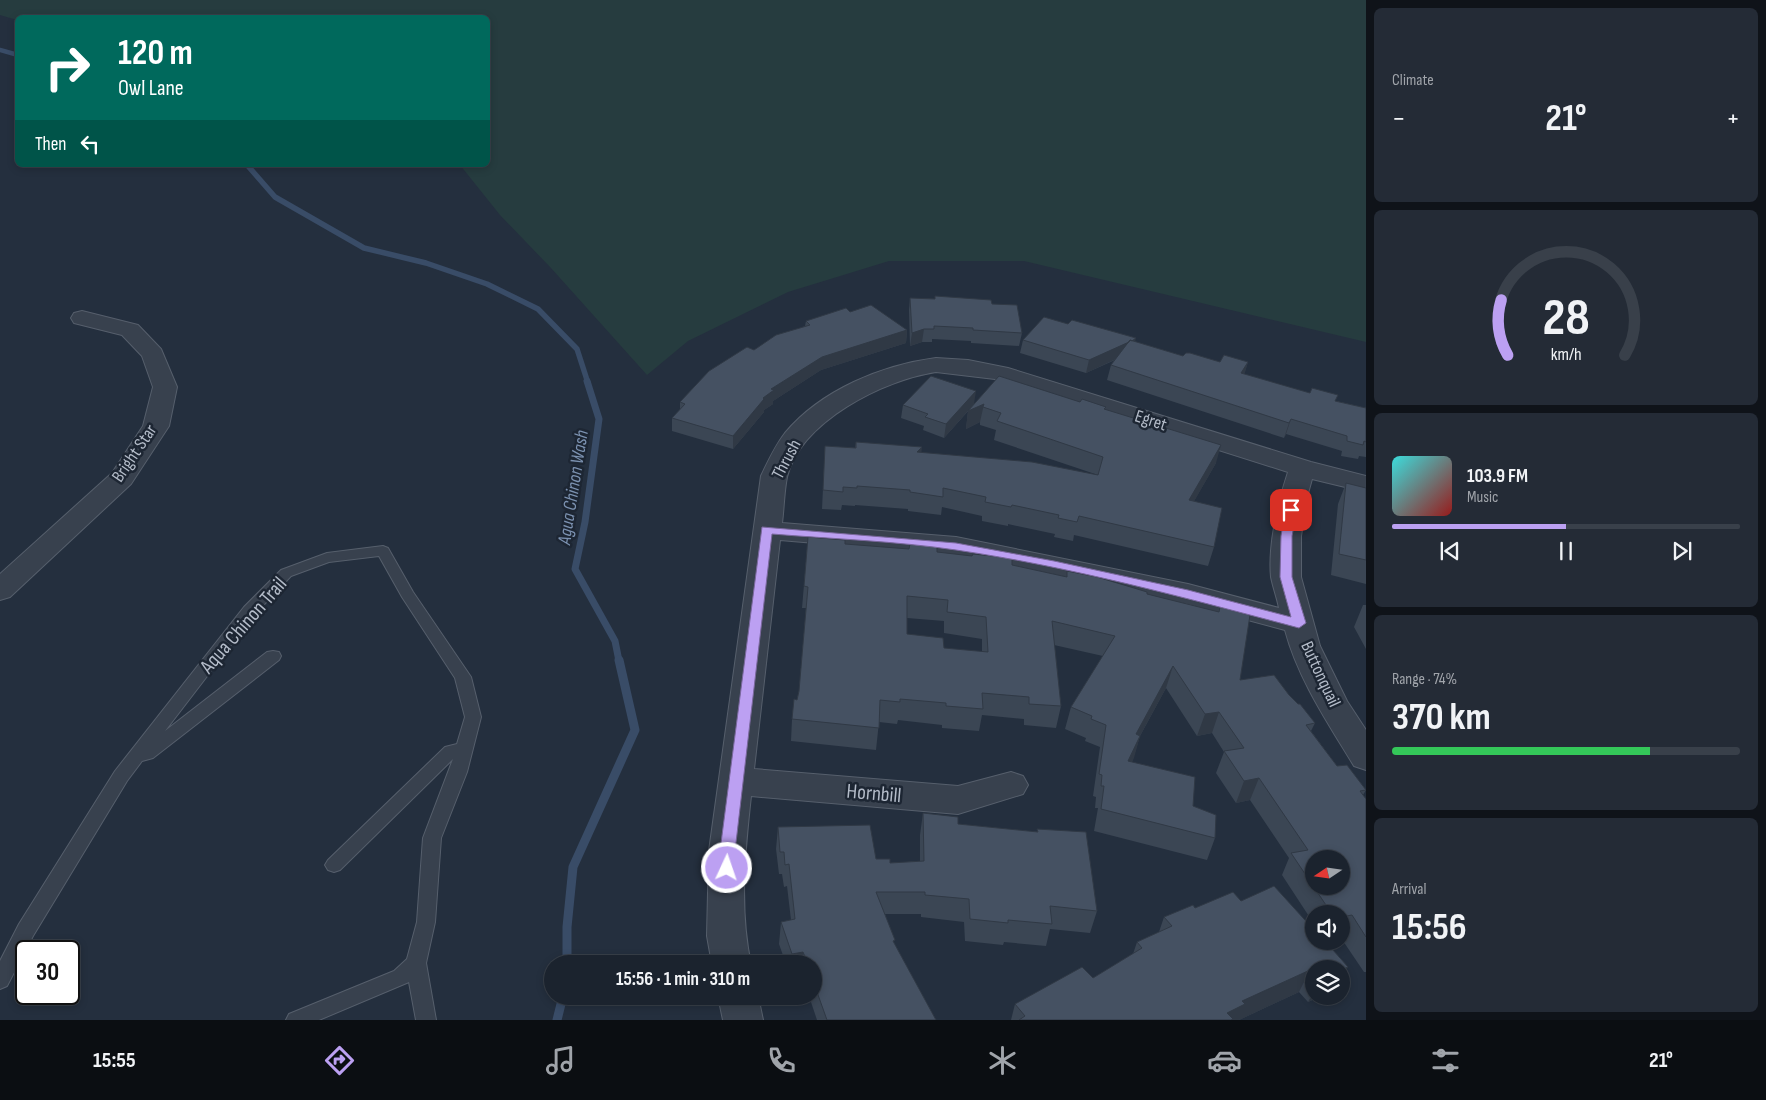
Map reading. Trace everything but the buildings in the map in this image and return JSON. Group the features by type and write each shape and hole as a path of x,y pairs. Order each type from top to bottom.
{"street":[{"name":"Bright Star","path":"0,590 122,478 156,426 165,387 153,354 130,330 82,318"},
{"name":"Egret","path":"934,365 960,366 1000,373 1302,468 1366,484"},
{"name":"Thrush","path":"730,955 726,936 727,851 774,476 794,439 822,411 850,394 899,374 934,365"},
{"name":"Buttonquail","path":"1302,468 1293,496 1286,536 1286,577 1306,646 1333,705 1357,728 1366,758"},
{"path":"766,530 956,546 1054,564 1188,594 1299,623"},
{"name":"Hornbill","path":"736,781 958,800 1011,786"},
{"path":"740,1005 743,1020"}],"lane":[{"name":"Aqua Chinon Trail","path":"0,980 31,922 121,776 250,611 286,574 327,558 383,552 407,594 463,677 473,717 458,772 432,838 426,922 416,963 426,1020"},
{"path":"136,756 147,754 273,656"},
{"path":"334,866 451,751 464,750"},
{"path":"296,1020 401,977 416,963"}],"green space":[{"path":"0,0 1366,0 1366,342 1024,261 889,261 788,292 688,341 647,375 551,268 500,215 462,167 490,167 490,15 15,15 15,19 0,15"}],"waterway":[{"name":"Agua Chinon Wash","path":"0,50 15,54"},
{"name":"Agua Chinon Wash","path":"249,167 275,197 364,248 426,263 487,284 538,309 577,349 588,383"},
{"name":"Agua Chinon Wash","path":"587,381 599,419 585,522 575,569 615,641 619,661"},
{"name":"Agua Chinon Wash","path":"567,955 567,927 573,867 635,730 619,660"},
{"name":"Agua Chinon Wash","path":"557,1020 561,1005"}],"route":[{"path":"727,868 727,851 766,530 956,546 1054,564 1188,594 1299,623 1286,577 1286,536 1291,510"}]}
